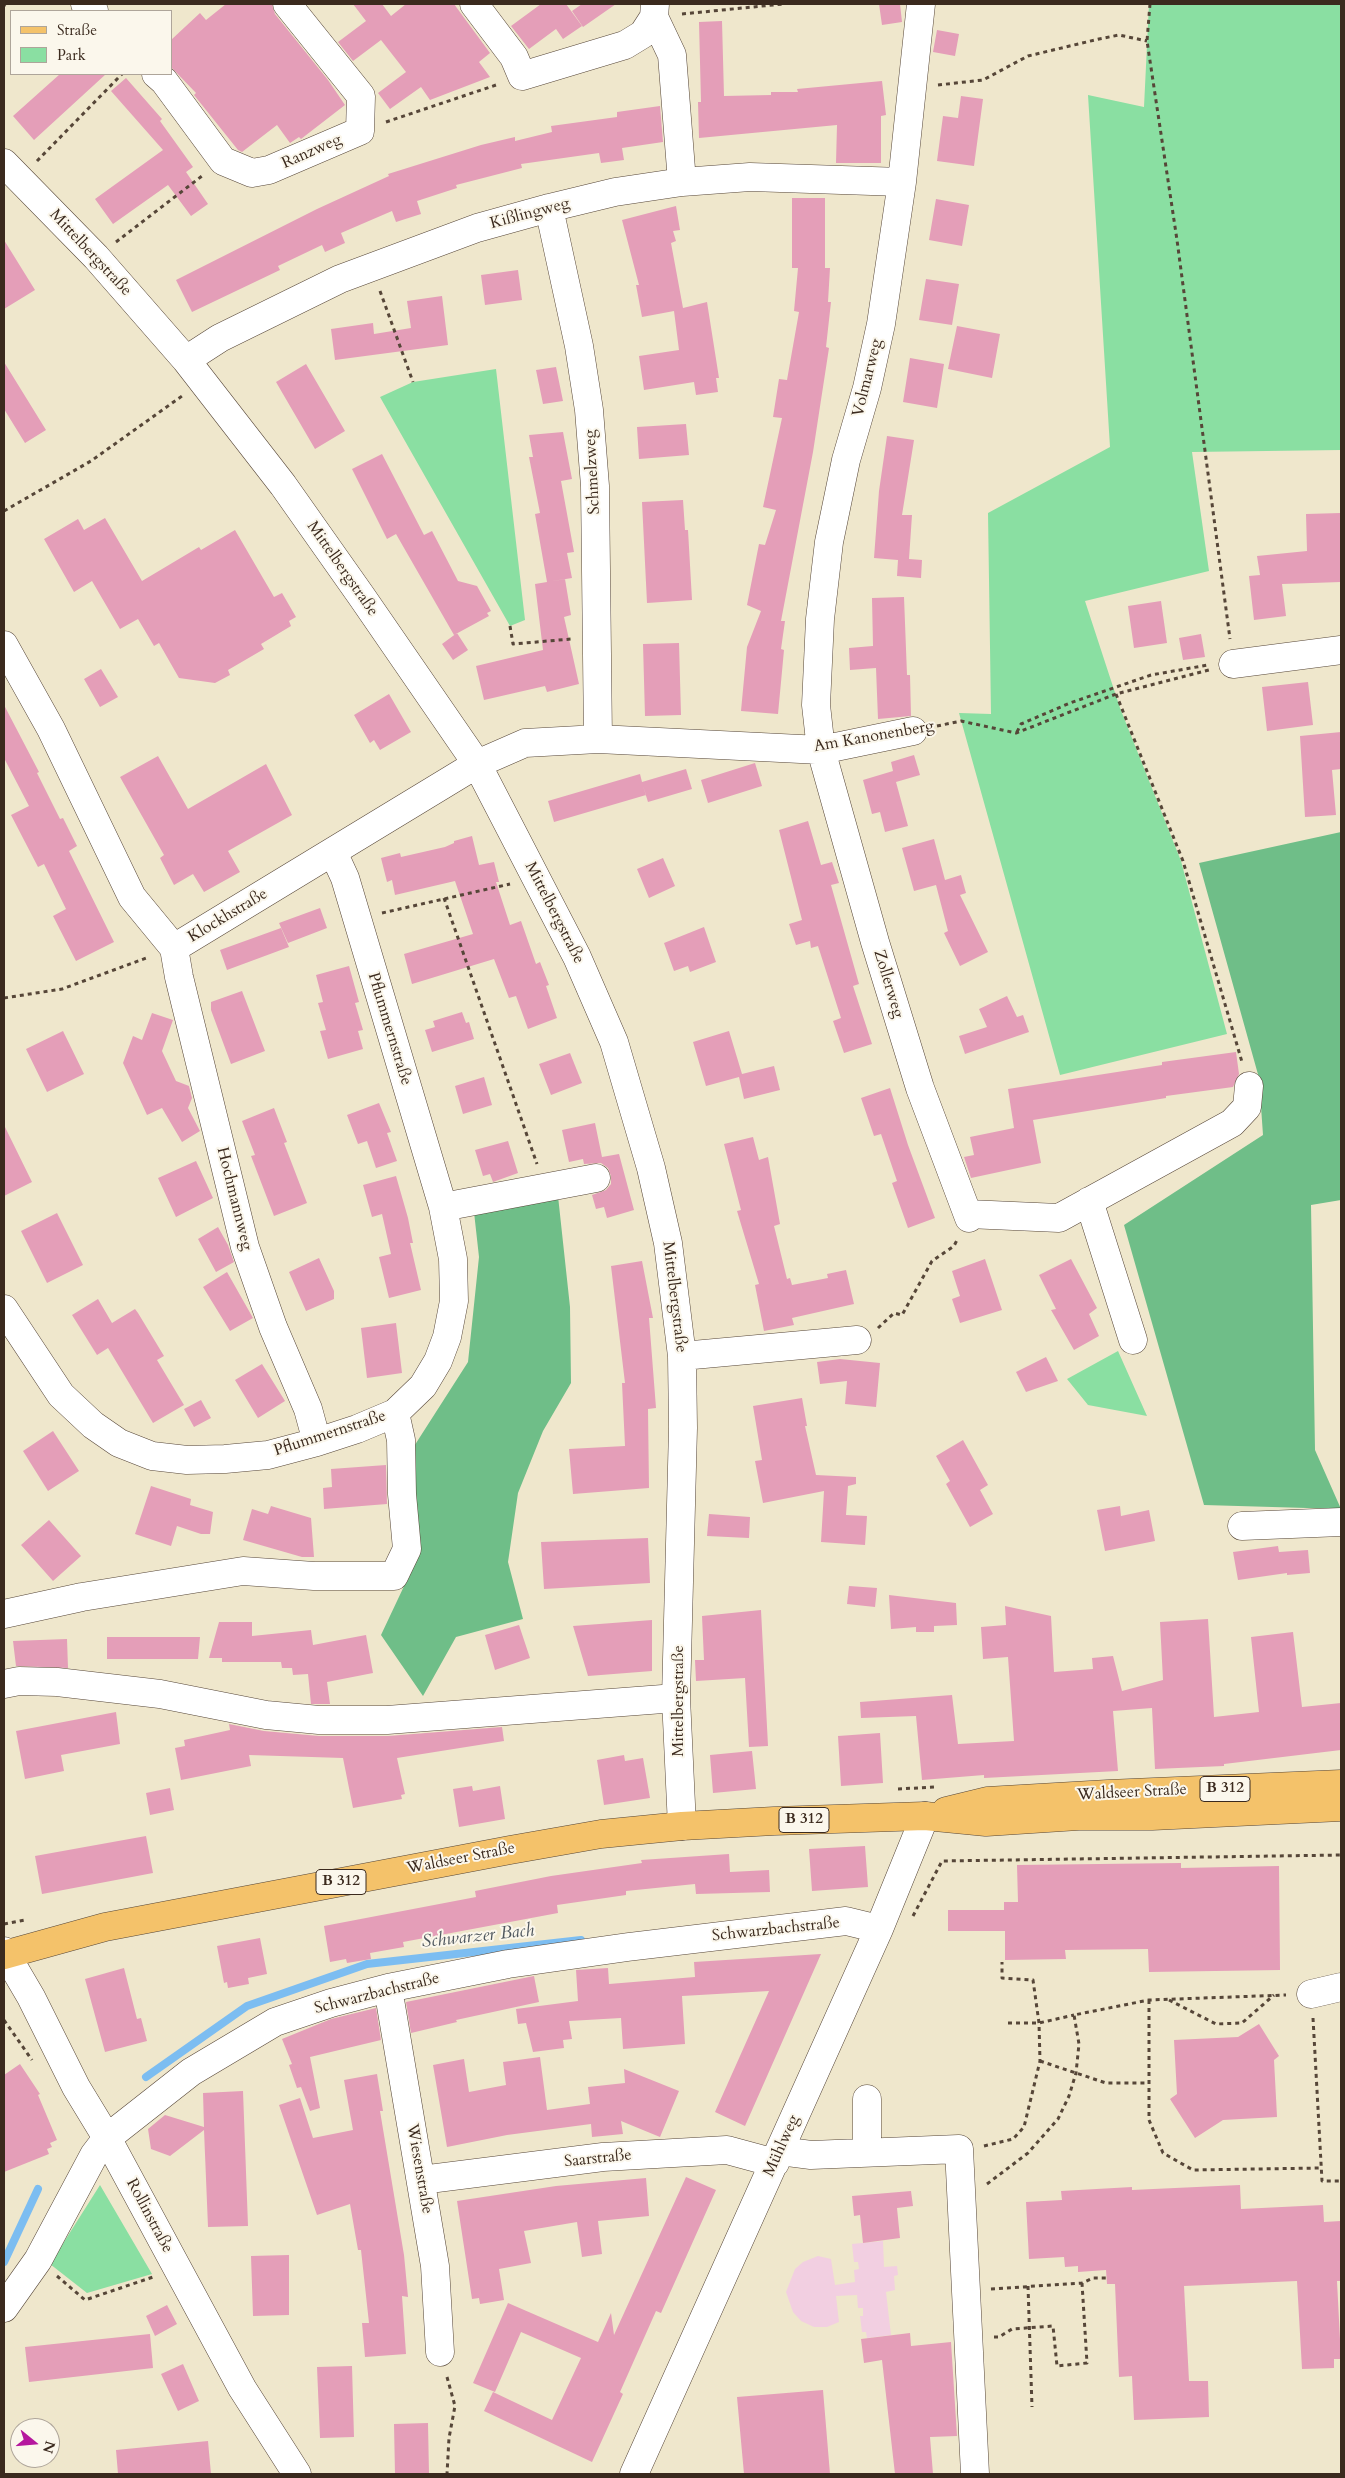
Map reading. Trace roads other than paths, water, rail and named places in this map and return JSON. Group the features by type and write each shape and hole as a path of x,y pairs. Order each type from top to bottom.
{"main road":[{"name":"Waldseer Straße","path":"925,1816 987,1801 1118,1793 1341,1784"},
{"name":"Waldseer Straße","path":"5,1953 105,1927 464,1858 601,1834 682,1826 925,1816 986,1822 1078,1816 1152,1816 1341,1806"}],"street":[{"name":"Ranzweg","path":"157,75 164,81 223,161 252,173 269,170 360,131 361,96 287,4"},
{"path":"474,4 514,57 522,76 624,45 643,34 654,10"},
{"name":"Volmarweg","path":"821,750 816,705 820,618 829,542 846,460 867,388 881,324 902,182 921,4"},
{"path":"654,10 672,55 682,182"},
{"name":"Mittelbergstraße","path":"12,171 96,257 203,381 283,485 476,764 578,957 614,1042 651,1168 664,1224 677,1306 682,1356 683,1428 676,1698 682,1826"},
{"name":"Kißlingweg","path":"186,360 220,338 340,279 477,228 549,208 615,192 682,182 750,177 902,182"},
{"name":"Schmelzweg","path":"549,208 579,346 589,410 595,486 598,739"},
{"name":"Klockhstraße","path":"4,645 51,728 132,897 174,948 476,764"},
{"path":"1233,664 1341,650"},
{"name":"Am Kanonenberg","path":"476,764 525,743 598,739 821,750 913,731"},
{"name":"Zollerweg","path":"821,750 875,942 920,1088 968,1216 1059,1218 1232,1123 1247,1107 1248,1086"},
{"name":"Pflummernstraße","path":"4,1309 61,1395 93,1425 119,1443 152,1456 187,1460 268,1455 357,1429 394,1413 423,1386 438,1361 447,1338 454,1301 453,1260 443,1208 345,878 334,852"},
{"name":"Hochmannweg","path":"174,948 179,977 246,1247 273,1327 308,1409 317,1442"},
{"path":"443,1208 596,1178"},
{"path":"1089,1201 1133,1340"},
{"path":"682,1356 852,1340"},
{"path":"4,1614 82,1597 243,1571 314,1576 394,1576 407,1549 402,1494 401,1440 394,1413"},
{"path":"1242,1526 1341,1522"},
{"path":"4,1684 19,1681 57,1682 160,1694 266,1715 318,1720 387,1720 676,1698"},
{"name":"Mühlweg","path":"634,2474 879,1929 925,1816"},
{"name":"Schwarzbachstraße","path":"4,2308 38,2260 94,2155 107,2138 191,2072 275,2022 331,2003 388,1988 508,1964 628,1946 846,1921 879,1929"},
{"name":"Rollinstraße","path":"5,1953 46,2025 76,2088 107,2138 242,2388 297,2474"},
{"path":"1311,1994 1341,1987"},
{"name":"Wiesenstraße","path":"388,1988 435,2266 440,2352"},
{"path":"866,2151 867,2099"},
{"name":"Saarstraße","path":"421,2180 603,2157 727,2150 777,2157 866,2151 959,2149 975,2474"}],"waterway":[{"name":"Schwarzer Bach","path":"146,2077 247,2006 367,1964 581,1940"},
{"name":"Schwarzer Bach","path":"4,2262 38,2189"}]}
